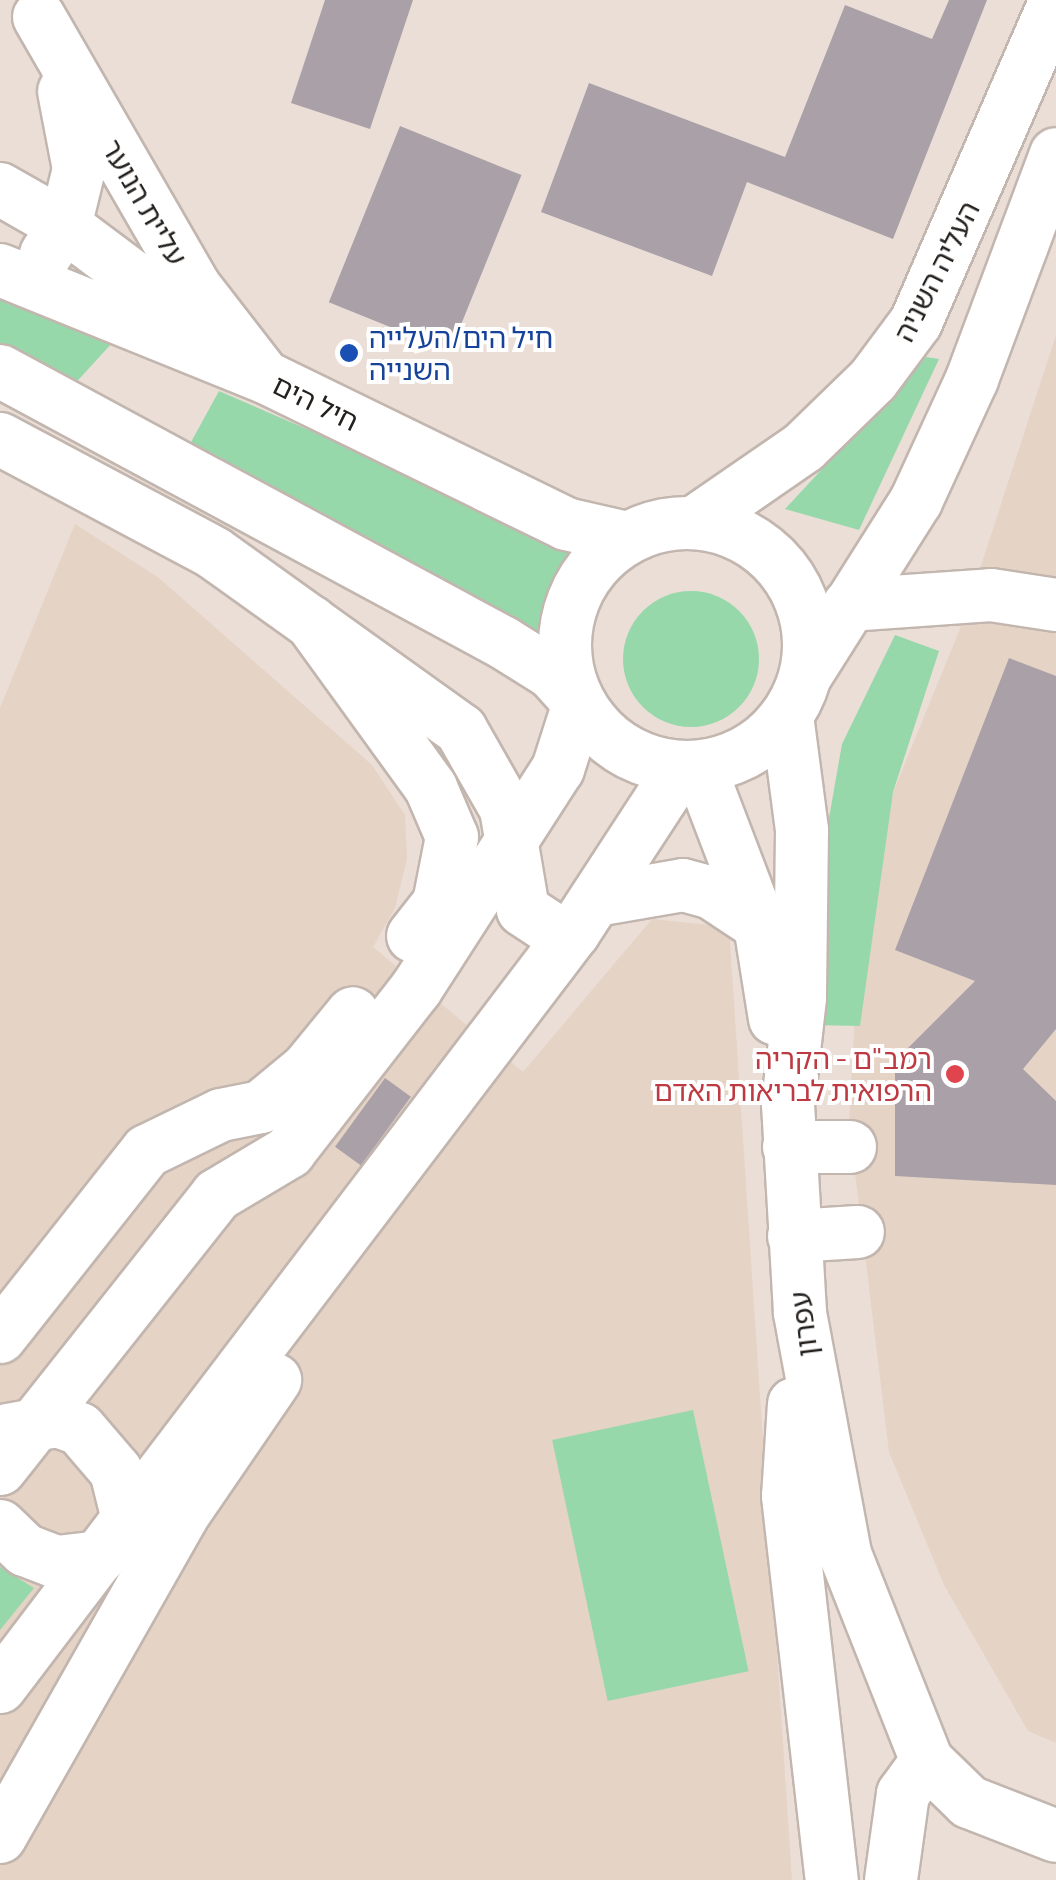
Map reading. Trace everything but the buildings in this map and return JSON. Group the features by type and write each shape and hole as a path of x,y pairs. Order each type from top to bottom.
{"street":[{"name":"העליה השניה","path":"694,522 804,447 874,380 916,322 1056,0"},
{"name":"עליית הנוער","path":"4,272 32,269 65,226 79,149 36,8"},
{"name":"עליית הנוער","path":"36,8 194,286 264,377"},
{"path":"916,500 972,380 1056,154"},
{"path":"0,189 65,226 264,377"},
{"path":"0,372 504,643 552,673 632,756 690,768 752,750 796,696 916,500 973,424 1051,265"},
{"name":"חיל הים","path":"4,272 264,377 566,524 628,538"},
{"path":"69,409 214,553"},
{"path":"0,439 214,553 461,730 506,809 523,910 558,933 585,916 683,885 712,892 760,926"},
{"path":"0,1468 18,1428 217,1195 289,1152 416,989 513,846 558,769 579,703 566,667 576,592 597,561 628,538 694,522 751,540 792,582 810,640 796,696"},
{"path":"849,605 876,597 957,602 991,595 1056,605"},
{"path":"217,1195 235,1146 262,1107 307,1069 440,903 452,864 452,837 432,788 311,622"},
{"name":"עפרון","path":"796,696 802,830 800,998 788,1126 794,1236 800,1313 845,1554 927,1761 968,1802 1056,1836"},
{"path":"0,1688 585,916 690,768"},
{"path":"690,768 760,926 788,1126 850,1147"},
{"path":"0,1837 182,1516 411,1180 476,1061"},
{"path":"0,1336 147,1151 221,1115 262,1107"},
{"path":"794,1236 858,1232"},
{"path":"800,1313 788,1496 832,1880"},
{"path":"18,1428 57,1421 102,1445 128,1492 114,1538"},
{"path":"0,1526 25,1550 57,1562 114,1538"},
{"path":"891,1880 903,1794 927,1761"}],"shaded area":[{"name":"רמב\"ם - הקריה הרפואית לבריאות האדם","path":"1056,335 1056,1743 1028,1731 944,1585 889,1452 849,1123 863,866 962,624"},
{"path":"75,524 159,578 372,765 405,815 407,859 395,908 373,947 523,1072 652,919 729,927 792,1880 0,1880 0,708"}],"green space":[{"path":"0,295 113,342 70,389 0,350"},
{"path":"926,357 939,359 859,530 785,509"},
{"path":"219,391 579,547 552,585 536,636 185,453"},
{"path":"691,591 717,596 739,611 754,633 759,659 754,685 739,707 717,722 691,727 665,722 643,707 628,685 623,659 628,633 643,611 665,596"},
{"path":"895,635 939,651 893,792 860,1026 813,1025 820,869 842,744"},
{"path":"693,1410 749,1671 608,1701 552,1440"},
{"path":"0,1567 34,1588 0,1630"}],"place":[{"name":"חיל הים/העלייה השנייה","path":"349,353"},
{"name":"רמב\"ם - הקריה הרפואית לבריאות האדם","path":"955,1074"}]}
